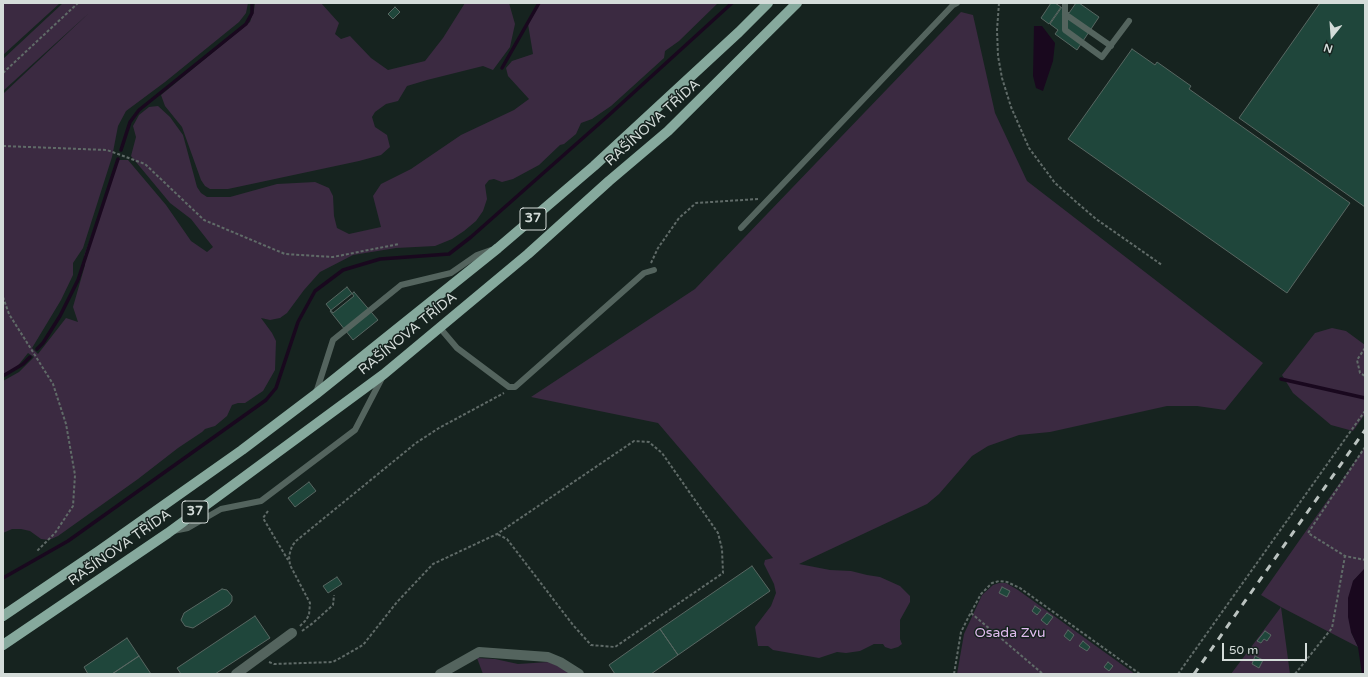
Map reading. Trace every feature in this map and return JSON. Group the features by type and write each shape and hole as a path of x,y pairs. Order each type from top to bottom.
{"main road":[{"name":"RAŠÍNOVA TŘÍDA","path":"3,616 236,454 316,394 498,248 594,166 739,32 768,3"},
{"name":"RAŠÍNOVA TŘÍDA","path":"3,645 168,533 384,374 528,254 668,130 797,3"}],"street":[{"path":"236,674 290,635"},
{"path":"440,674 479,652 548,658 560,662 579,674"}],"lane":[{"path":"741,228 953,5 957,3"},
{"path":"1065,3 1065,30 1102,57 1129,21"},
{"path":"1065,14 1110,46"},
{"path":"316,394 333,340 394,290 401,285 450,274 477,255 498,248"},
{"path":"440,328 457,348 509,386 515,387 646,272 654,270"},
{"path":"168,533 188,528 221,509 261,501 356,430 384,374"}],"path":[{"path":"3,73 78,3"},
{"path":"999,3 997,30 998,56 1002,78 1011,107 1029,148 1055,182 1074,200 1096,219 1162,265"},
{"path":"3,146 107,150 145,164 204,220 285,254 333,257 399,244"},
{"path":"646,272 658,248 679,218 696,203 771,198"},
{"path":"3,297 9,314 52,384 66,424 75,475 73,506 55,533 36,552"},
{"path":"1365,348 1358,360 1360,373 1365,376"},
{"path":"289,561 290,551 296,541 416,443 439,428 515,387"},
{"path":"1178,674 1365,411"},
{"path":"257,659 274,664 333,662 364,645 397,602 433,564 496,534 634,441 649,442 662,453 718,533 722,549 723,573 615,647 590,645 507,539 496,534"},
{"path":"1365,447 1308,533 1345,556 1365,560"},
{"path":"268,511 263,518 289,561 291,569 310,603 309,615 306,620 290,635"},
{"path":"1295,674 1332,628 1345,556"},
{"path":"954,674 962,632 970,613 981,594 992,583 1007,582 1020,588 1052,610 1140,674"},
{"path":"290,635 294,636 313,623 333,605 334,595"},
{"path":"970,613 1043,674"}],"green space":[{"path":"3,3 60,3 3,55"},
{"path":"63,3 248,3 246,13 239,22 165,82 126,111 118,126 112,157 83,248 73,263 73,275 61,300 32,348 38,354 66,318 78,322 73,307 85,265 84,256 118,160 128,160 166,205 191,241 207,252 213,247 191,219 170,203 131,156 136,137 133,126 139,115 149,107 158,106 170,117 183,135 197,187 201,193 207,197 230,197 277,184 315,182 329,188 333,196 334,216 337,228 349,234 381,227 373,196 381,184 411,169 461,135 514,110 529,99 508,76 506,68 512,61 533,54 528,24 540,3 718,3 679,41 665,51 664,58 611,106 592,119 581,123 576,134 564,144 560,145 539,165 513,179 502,182 494,179 489,180 485,185 487,199 483,211 476,221 464,231 452,239 435,246 396,248 353,255 320,272 287,313 280,318 270,320 261,318 276,341 275,370 263,391 245,403 232,405 227,416 215,426 205,429 58,536 49,540 41,539 30,531 21,529 12,529 3,533 3,381 19,372 34,357 28,353 16,368 3,374 3,94 89,13 3,91 3,59"},
{"path":"255,3 321,3 339,23 335,34 341,39 350,36 371,58 388,70 425,61 443,38 465,3 509,3 515,24 510,47 493,70 483,66 407,86 398,101 386,104 375,112 372,117 375,127 387,135 390,147 381,155 228,189 210,189 205,186 201,180 182,127 165,106 161,95 250,22"},
{"path":"961,12 973,15 995,113 1027,181 1263,363 1225,410 1197,406 1167,406 1050,432 1019,435 988,446 972,456 939,494 927,504 799,564 830,570 851,571 880,577 900,586 910,596 910,602 900,620 900,639 902,644 898,647 891,649 885,647 883,644 874,644 860,651 846,653 837,652 819,658 773,650 768,646 758,646 755,627 771,606 776,593 774,584 764,564 765,560 773,558 658,423 531,397 695,289"},
{"path":"1332,328 1346,331 1365,345 1365,414 1353,431 1331,425 1293,393 1282,375 1315,333"},
{"path":"1365,447 1365,569 1353,581 1351,632 1358,647 1261,595"},
{"name":"Osada Zvu","path":"1006,583 1018,590 1135,674 957,674 964,634 982,595 993,585"},
{"path":"1281,607 1290,674 1231,674"},
{"path":"477,658 495,659 518,664 549,662 574,674 483,674"}],"shaded area":[{"path":"1034,26 1042,26 1055,43 1053,61 1043,91 1036,88 1033,76"},
{"path":"1364,569 1365,674 1362,674 1358,647 1351,632 1348,617 1348,598 1353,581"}],"building":[{"path":"1051,3 1055,3 1061,7 1049,24 1041,18"},
{"path":"1076,3 1079,3 1099,17 1077,50 1055,34 1058,30 1050,24 1062,7 1069,13"},
{"path":"1320,3 1365,3 1365,207 1239,118"},
{"path":"395,7 400,12 393,19 388,14"},
{"path":"1132,49 1155,65 1157,62 1191,86 1189,89 1350,203 1287,293 1068,139"},
{"path":"347,287 354,296 333,313 326,304"},
{"path":"354,292 378,320 353,340 330,311"},
{"path":"309,482 316,491 295,507 288,498"},
{"path":"752,566 770,591 678,655 660,629"},
{"path":"337,577 342,584 328,593 323,586"},
{"path":"1002,587 1010,591 1007,597 999,593"},
{"path":"222,589 227,590 232,596 232,601 229,605 193,628 185,626 181,620 184,613"},
{"path":"1035,606 1041,610 1037,615 1032,611"},
{"path":"1047,613 1053,617 1047,625 1041,620"},
{"path":"255,616 270,638 215,674 181,674 177,668"},
{"path":"660,629 678,655 651,674 615,674 609,665"},
{"path":"1068,630 1074,635 1070,641 1064,636"},
{"path":"1265,631 1271,635 1267,641 1264,639 1261,643 1257,641"},
{"path":"127,638 139,656 112,674 88,674 84,667"},
{"path":"1083,641 1090,647 1087,651 1079,646"},
{"path":"139,656 151,674 112,674"},
{"path":"1255,656 1263,660 1259,668 1252,664"},
{"path":"1108,662 1113,666 1109,671 1104,667"}],"waterway":[{"path":"121,150 130,122 139,110 246,24 252,13 252,3"},
{"path":"502,68 539,3"},
{"path":"3,578 68,541 266,400 276,388 298,322 315,291 343,270 380,259 449,254 471,237 609,115 732,3"},
{"path":"37,349 43,343 60,316 78,280 118,159"},
{"path":"3,376 23,364 30,357"},
{"path":"1281,379 1365,398"}],"railway":[{"path":"1194,674 1365,430"}]}
